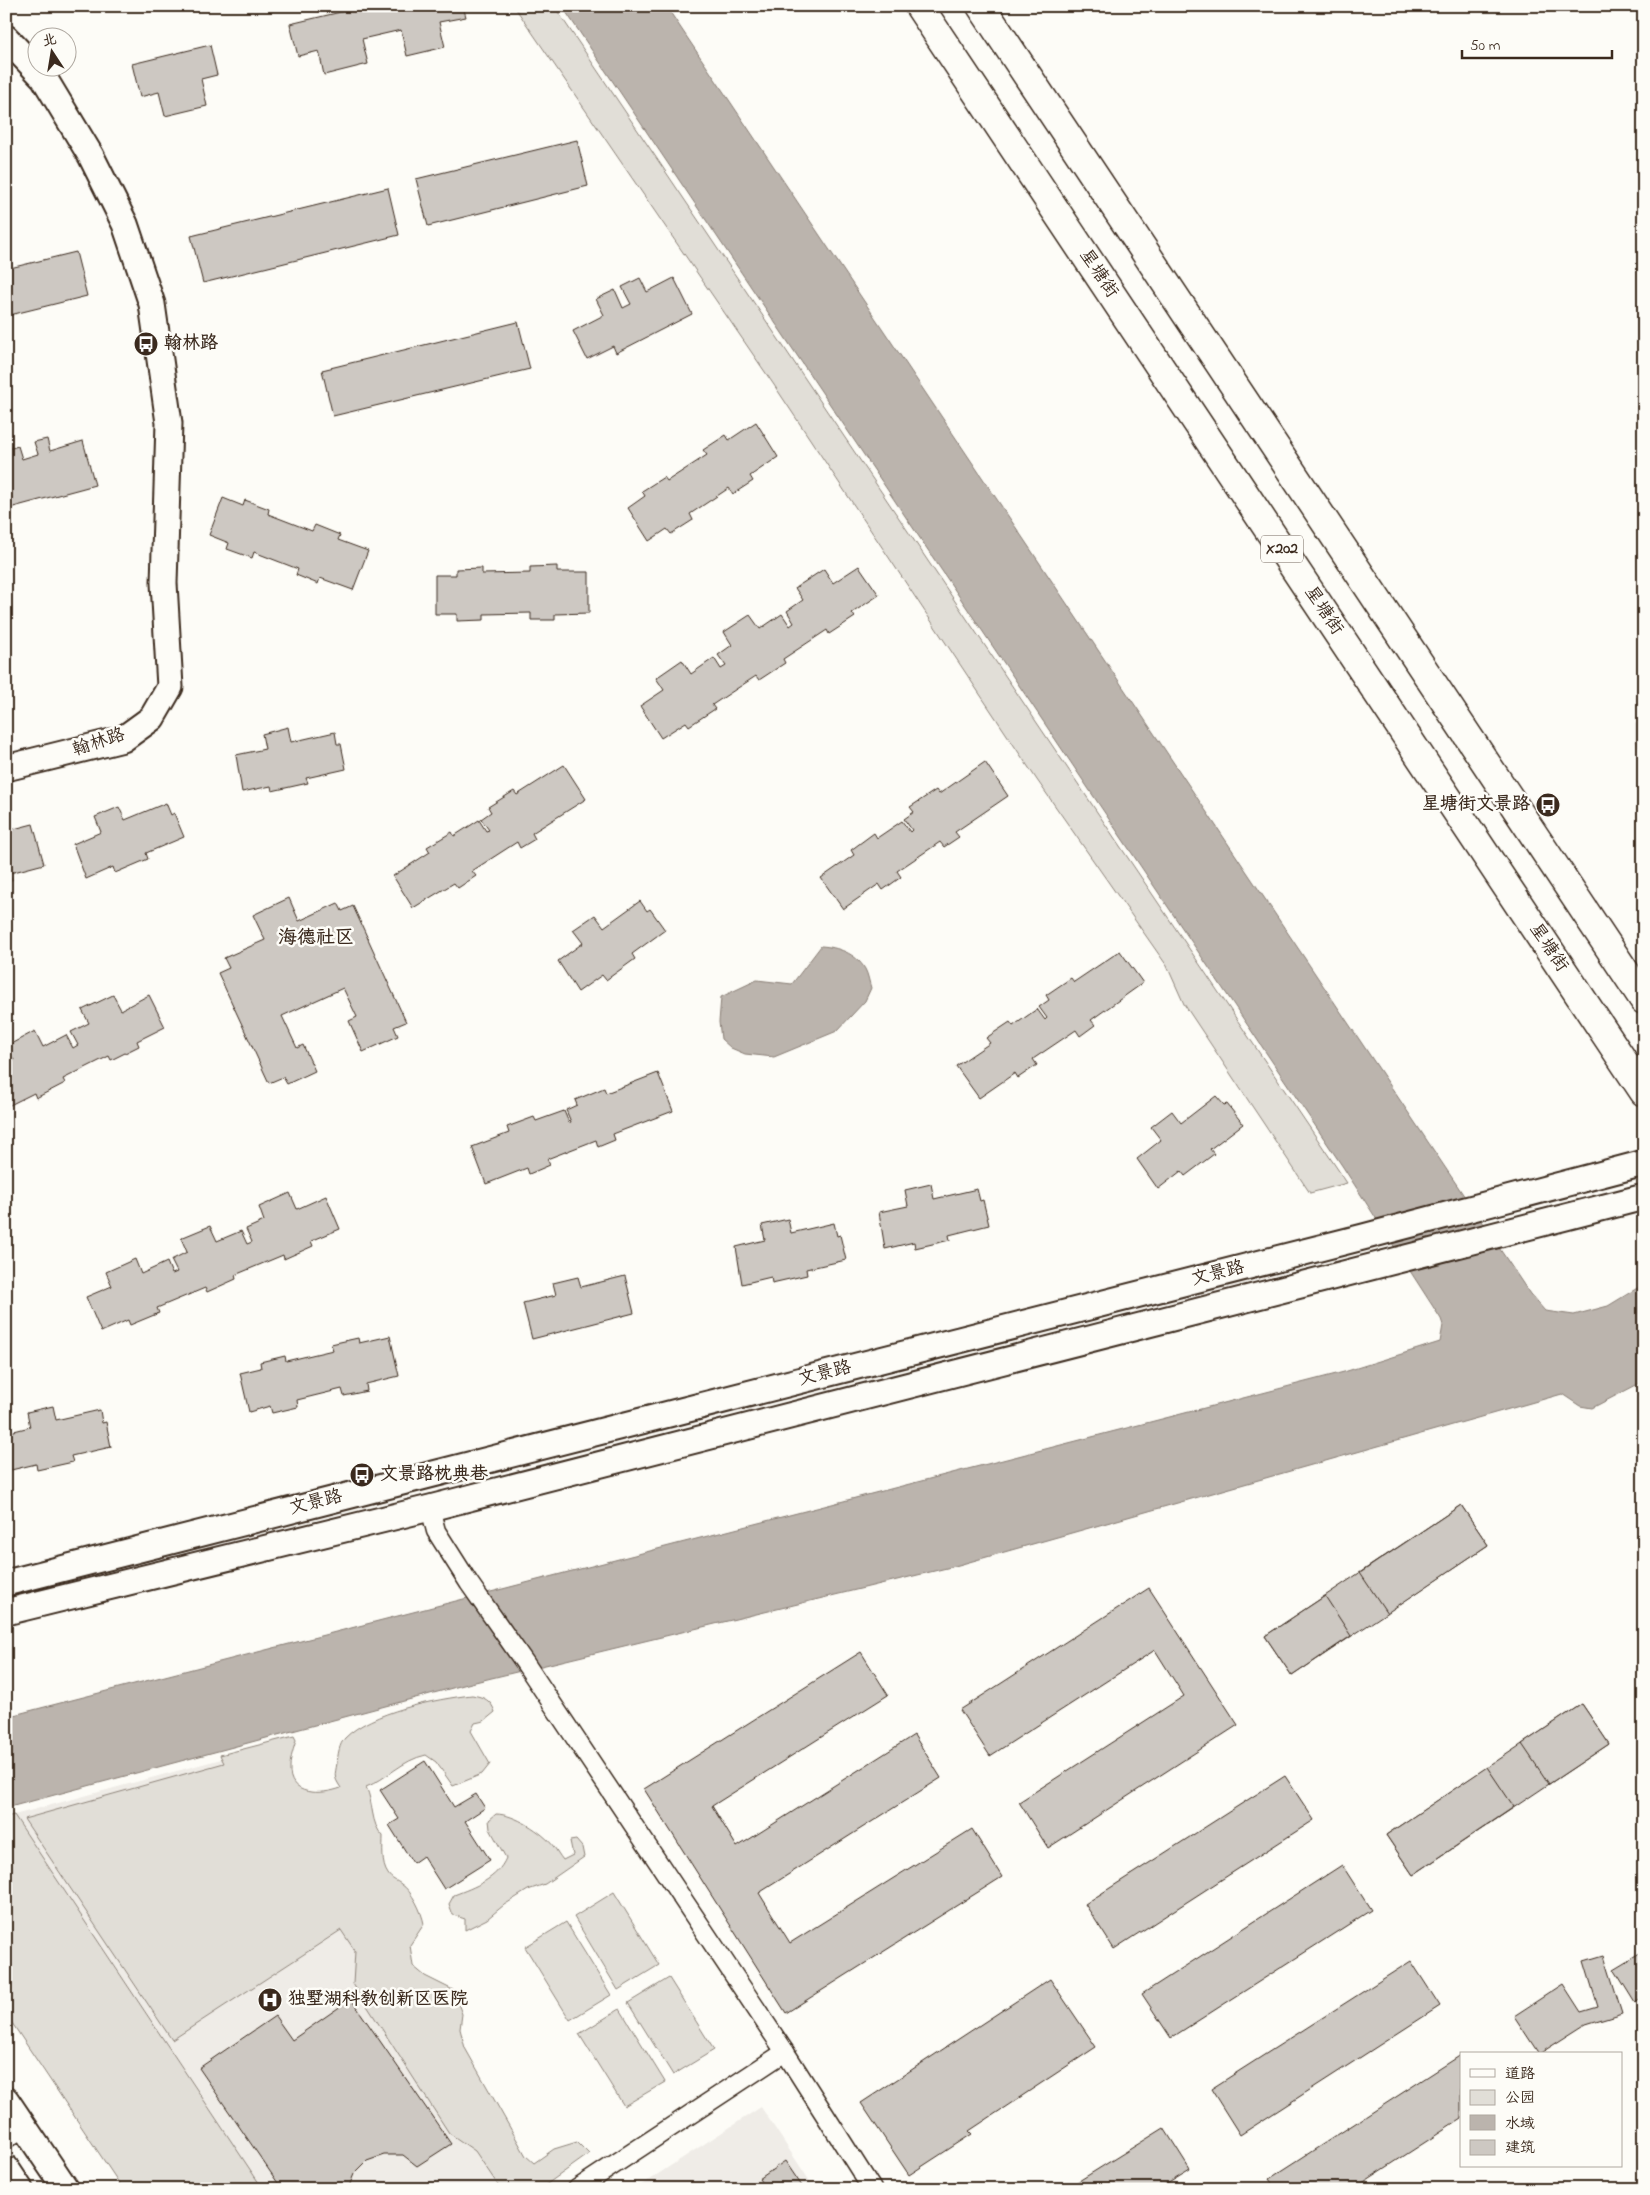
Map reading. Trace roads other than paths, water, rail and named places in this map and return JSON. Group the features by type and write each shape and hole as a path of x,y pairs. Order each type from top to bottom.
{"main road":[{"name":"星塘街","path":"919,6 1644,1092"},
{"name":"X202","path":"981,6 1644,1000"},
{"name":"翰林路","path":"6,38 44,78 91,156 125,224 152,304 169,423 164,583 170,687 152,718 123,739 6,768"},
{"name":"文景路","path":"6,1582 1363,1237 1644,1163"},
{"name":"文景路","path":"6,1612 430,1508 1371,1269 1644,1197"},
{"path":"6,2100 15,2133 66,2189"},
{"path":"6,2168 20,2189"}],"street":[{"path":"430,1508 436,1530 469,1583 525,1663 785,2052 872,2189"},
{"path":"577,2189 785,2052"}],"water":[{"path":"562,6 666,6 1530,1294 1545,1311 1574,1315 1608,1306 1644,1284 1644,1381 1592,1408 1580,1406 1562,1394 955,1566 471,1683 6,1808 6,1717 1344,1372 1440,1342 1443,1325 1441,1319 1343,1167"},
{"path":"821,946 840,949 857,959 866,971 871,988 865,1001 837,1031 774,1057 745,1054 731,1048 721,1039 719,1022 721,997 757,980 792,984"}],"place":[{"name":"翰林路","path":"146,344"},
{"name":"星塘街文景路","path":"1548,805"},
{"name":"文景路枕典巷","path":"362,1475"},
{"name":"独墅湖科教创新区医院","path":"270,2000"}],"district":[{"name":"海德社区","path":"316,938"}]}
